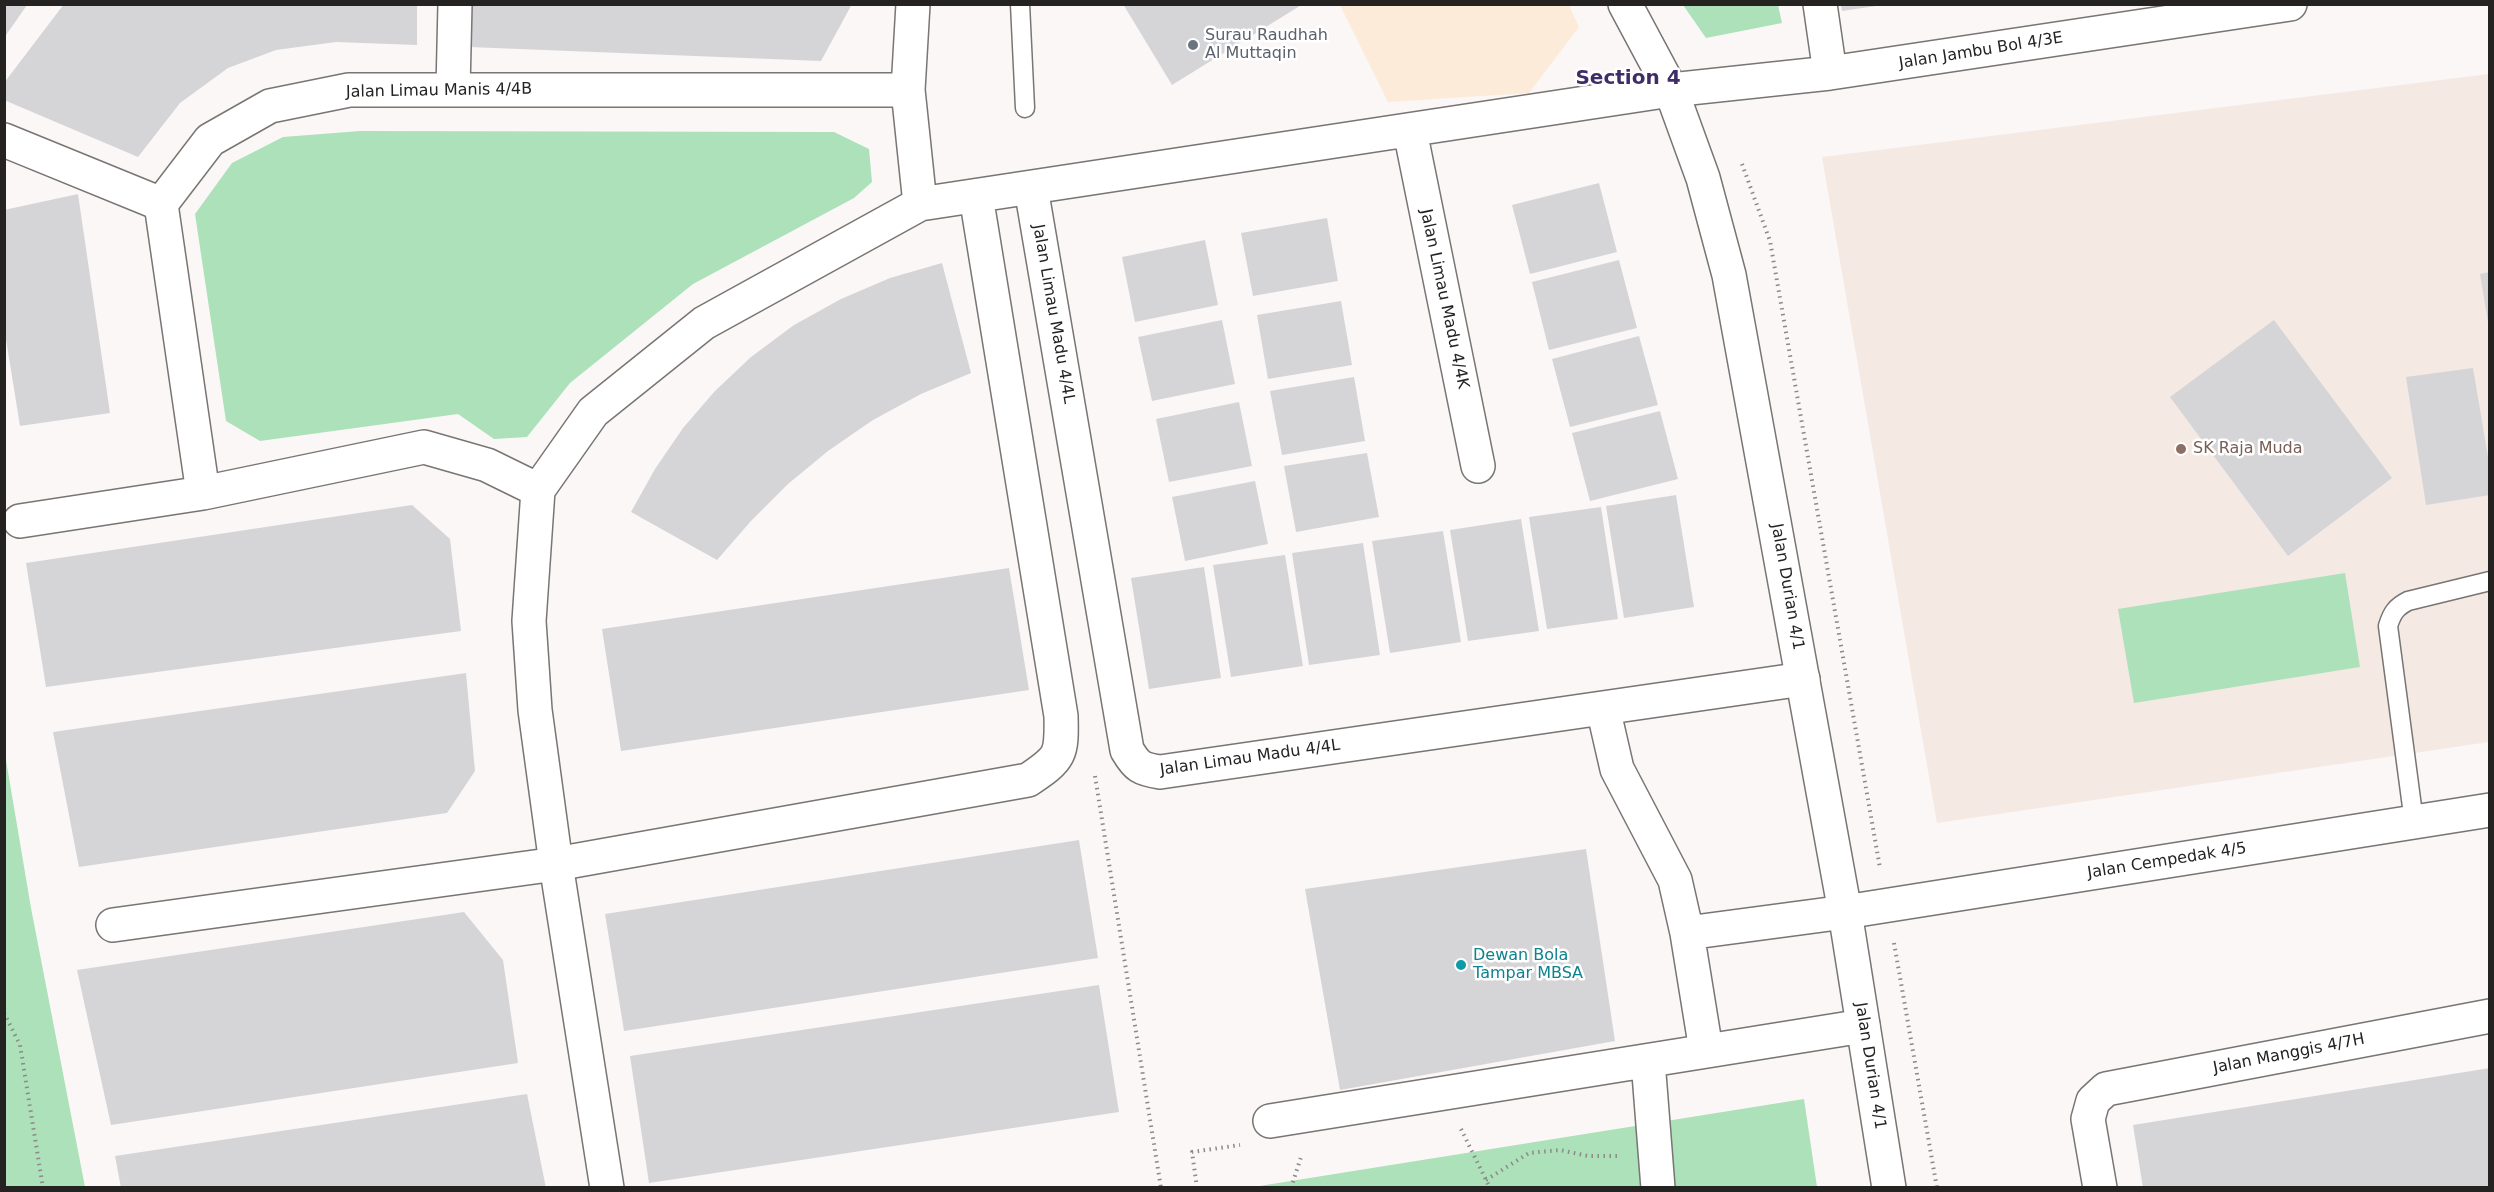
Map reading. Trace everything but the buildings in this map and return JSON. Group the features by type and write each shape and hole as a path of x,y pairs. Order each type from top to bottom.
{"street":[{"path":"453,89 455,4"},
{"path":"607,1188 556,864 535,710 529,621 538,490 593,412 704,323 920,204 908,90 913,4"},
{"name":"Jalan Durian 4/1","path":"1625,4 1671,90 1703,178 1730,275 1845,912 1889,1188"},
{"path":"1820,4 1830,73"},
{"name":"Jalan Jambu Bol 4/3E","path":"920,204 1671,90 1830,73 2290,4"},
{"name":"Jalan Limau Manis 4/4B","path":"161,204 210,140 270,106 349,90 908,90"},
{"name":"Jalan Limau Madu 4/4K","path":"1410,131 1478,466"},
{"path":"4,140 161,204 203,493"},
{"name":"Jalan Limau Madu 4/4L","path":"1031,188 1126,750 1136,765 1160,772 1803,679"},
{"path":"113,926 556,864 1028,780 1052,764 1062,747 1061,716 976,196"},
{"path":"20,521 203,493 424,447 487,465 538,490"},
{"path":"1603,708 1617,769 1674,880 1687,933 1706,1050"},
{"name":"Jalan Cempedak 4/5","path":"1687,933 1845,912 2490,810"},
{"name":"Jalan Manggis 4/7H","path":"2100,1188 2088,1119 2093,1101 2106,1089 2490,1016"},
{"path":"1270,1121 1863,1026"},
{"path":"1648,1061 1658,1188"}],"lane":[{"path":"1020,4 1024,108"},
{"path":"2414,822 2388,626 2397,607 2408,601 2490,581"}],"path":[{"path":"1742,163 1770,241 1937,1188"},
{"path":"4,1013 21,1045 43,1188"},
{"path":"1456,1122 1490,1188"},
{"path":"1486,1180 1529,1153 1560,1150 1588,1156 1655,1154"},
{"path":"1291,1188 1302,1153"}],"shaded area":[{"path":"1340,5 1569,5 1579,27 1529,93 1388,102"},
{"name":"SK Raja Muda","path":"2489,74 2489,742 1937,823 1822,157"}],"green space":[{"path":"1683,5 1778,5 1782,23 1706,38"},
{"path":"360,131 834,132 869,149 872,182 854,198 693,284 570,383 527,437 494,439 458,414 260,441 226,421 195,214 232,163 283,137"},
{"path":"2345,573 2360,667 2134,703 2118,609"},
{"path":"5,754 31,908 85,1187 5,1187"},
{"path":"1804,1099 1817,1187 1247,1188"}],"place":[{"name":"Surau Raudhah Al Muttaqin","path":"1193,45"},
{"name":"SK Raja Muda","path":"2181,449"},
{"name":"Dewan Bola Tampar MBSA","path":"1461,965"}],"district":[{"name":"Section 4","path":"1628,79"}]}
